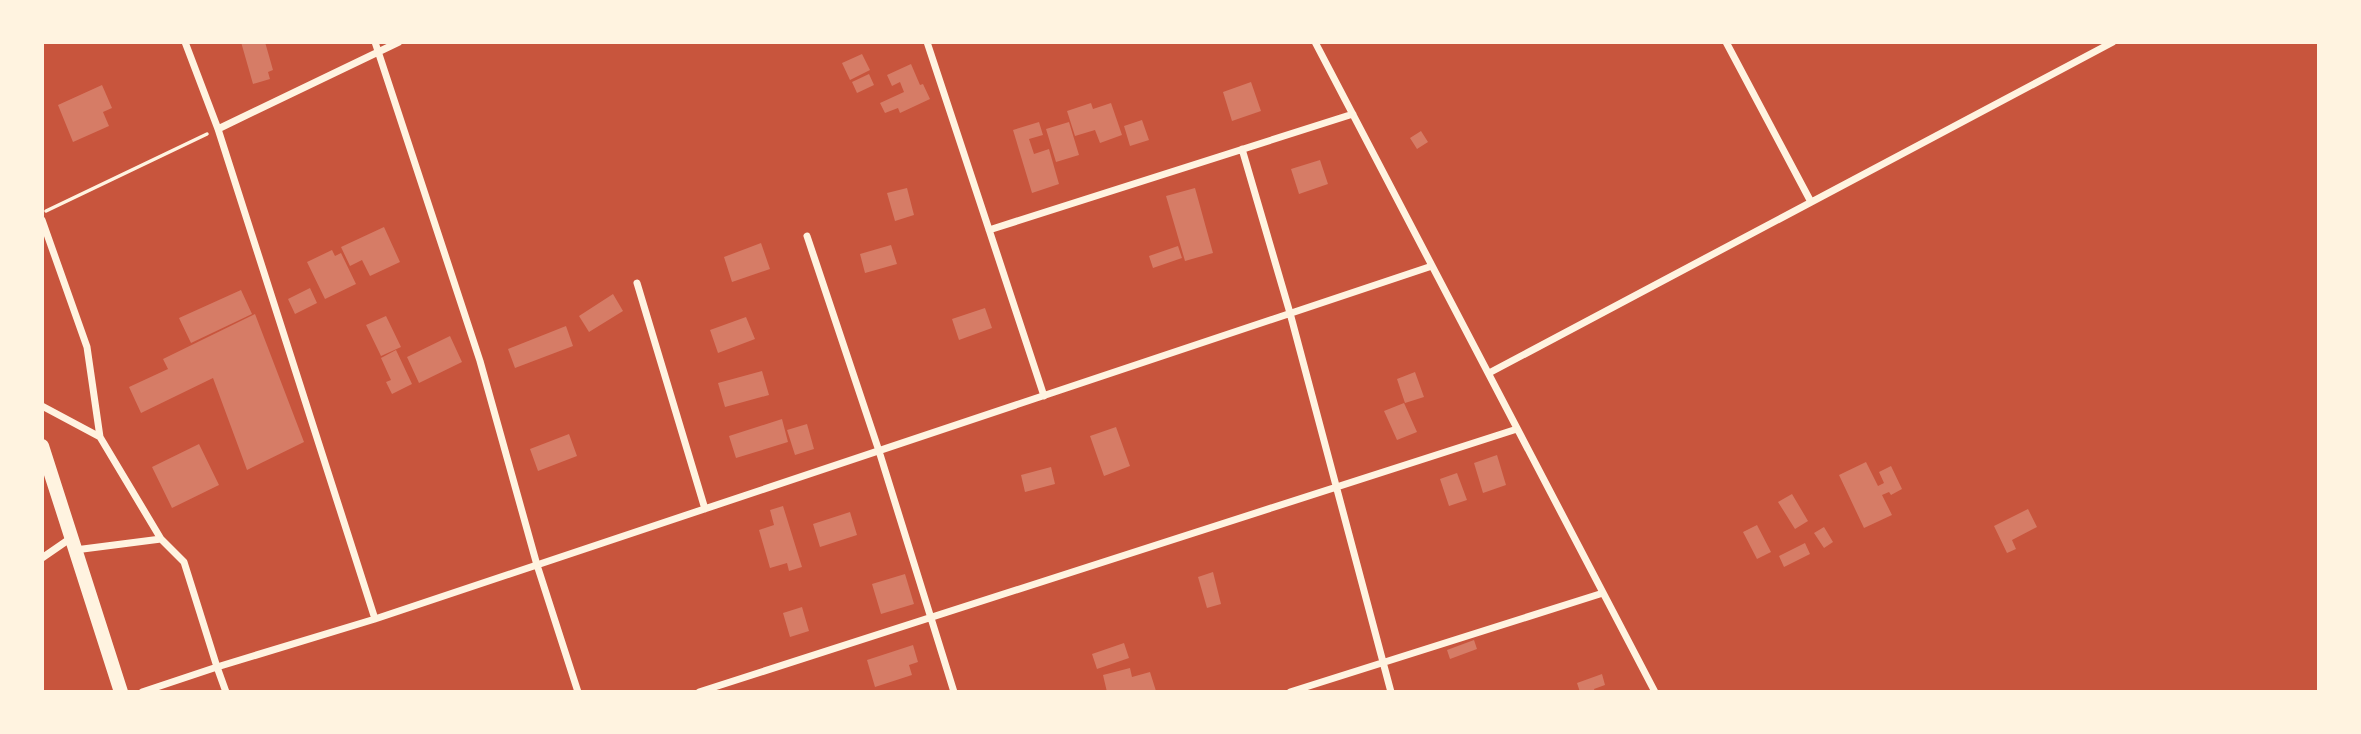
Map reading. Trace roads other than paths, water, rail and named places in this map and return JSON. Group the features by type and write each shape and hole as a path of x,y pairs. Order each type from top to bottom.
{"highway":[{"path":"42,446 121,692"}],"street":[{"path":"185,42 218,129 375,619"},
{"path":"374,42 480,361 537,565 578,692"},
{"path":"218,129 399,42"},
{"path":"927,42 1044,396"},
{"path":"1315,42 1655,692"},
{"path":"1726,42 1811,202"},
{"path":"1489,373 2113,42"},
{"path":"989,230 1353,114"},
{"path":"1242,149 1290,313 1391,692"},
{"path":"42,220 87,348 100,437 161,540 184,562 226,692"},
{"path":"807,236 879,451 954,692"},
{"path":"142,692 375,619 1433,266"},
{"path":"637,283 705,509"},
{"path":"42,406 100,437"},
{"path":"699,692 1517,429"},
{"path":"42,558 73,544 161,540"},
{"path":"1290,692 1603,593"}]}
